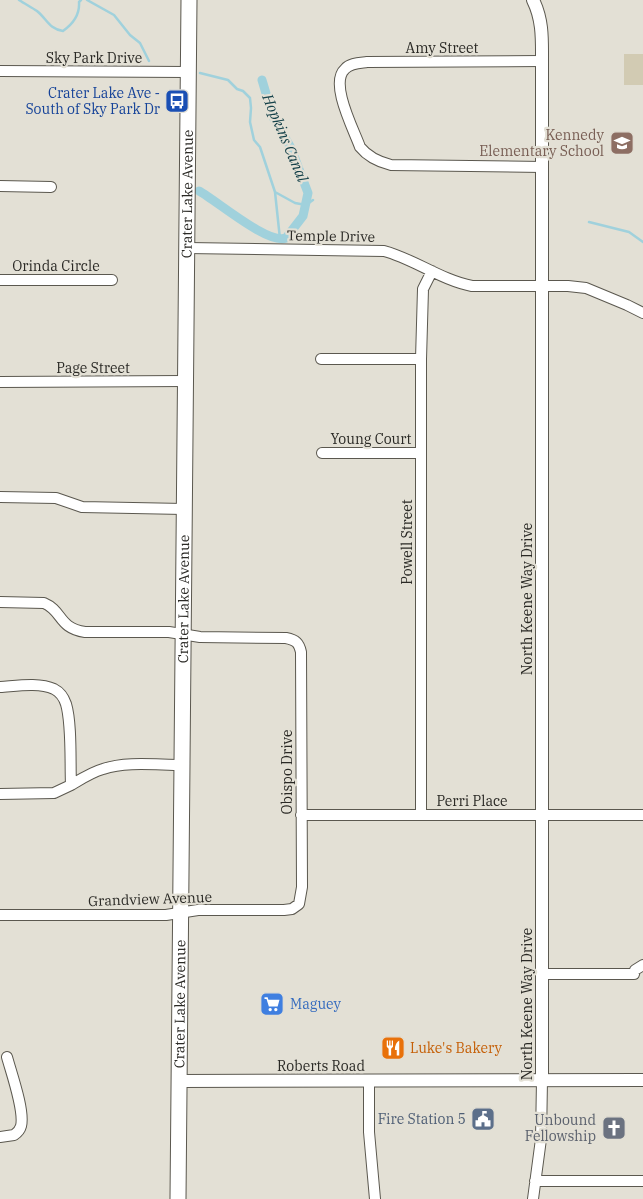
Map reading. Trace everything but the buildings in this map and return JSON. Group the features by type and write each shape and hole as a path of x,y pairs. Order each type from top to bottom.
{"main road":[{"name":"Crater Lake Avenue","path":"178,1199 189,0"}],"street":[{"name":"North Keene Way Drive","path":"533,0 537,7 542,30 543,167 542,1080 541,1139 533,1199"},
{"name":"Amy Street","path":"542,61 367,62 348,66 343,70 339,83 340,94 360,147 381,163 391,165 543,167"},
{"name":"Sky Park Drive","path":"0,71 188,72"},
{"path":"0,186 51,187"},
{"name":"Temple Drive","path":"186,248 374,249 403,257 460,283 472,286 568,286 586,288 643,313"},
{"name":"Powell Street","path":"421,815 421,359 423,289 432,271"},
{"name":"Orinda Circle","path":"0,280 112,280"},
{"path":"321,359 421,359"},
{"name":"Page Street","path":"0,382 185,381"},
{"name":"Young Court","path":"322,453 420,453"},
{"path":"0,497 56,498 82,507 91,508 184,509"},
{"path":"0,602 44,602 50,605 64,623 74,630 85,632 170,632 183,634"},
{"name":"Obispo Drive","path":"183,634 200,637 286,638 296,641 300,646 302,887 299,904"},
{"path":"0,687 43,686 54,689 61,694 66,701 68,713 71,785"},
{"path":"0,794 54,793 100,769 109,767 131,765 182,766"},
{"name":"Perri Place","path":"301,815 643,816"},
{"name":"Grandview Avenue","path":"0,915 166,915 198,910 284,910 292,909 299,904"},
{"path":"542,974 634,974 635,970 643,965"},
{"path":"0,1137 14,1135 20,1128 21,1123 18,1097 7,1056"},
{"name":"Roberts Road","path":"179,1081 643,1080"},
{"path":"369,1081 369,1132 375,1199"},
{"path":"535,1181 643,1181"}],"shaded area":[{"path":"624,54 643,54 643,85 624,85"}],"waterway":[{"path":"19,0 37,11 54,28 63,31 75,19 81,0"},
{"path":"87,0 114,15 130,35 140,43 149,61"},
{"path":"200,73 228,80 250,98 250,122 254,140 260,147 275,192 295,203 306,205 313,200"},
{"name":"Hopkins Canal","path":"199,191 255,229 278,238 286,238 303,216 308,193 291,148 273,117 262,80"},
{"path":"275,192 280,239"},
{"path":"589,222 629,232 643,242"}],"place":[{"name":"Crater Lake Ave - South of Sky Park Dr","path":"177,101"},
{"name":"Kennedy Elementary School","path":"622,143"},
{"name":"Maguey","path":"272,1004"},
{"name":"Luke's Bakery","path":"393,1048"},
{"name":"Fire Station 5","path":"483,1119"},
{"name":"Unbound Fellowship","path":"614,1128"}]}
